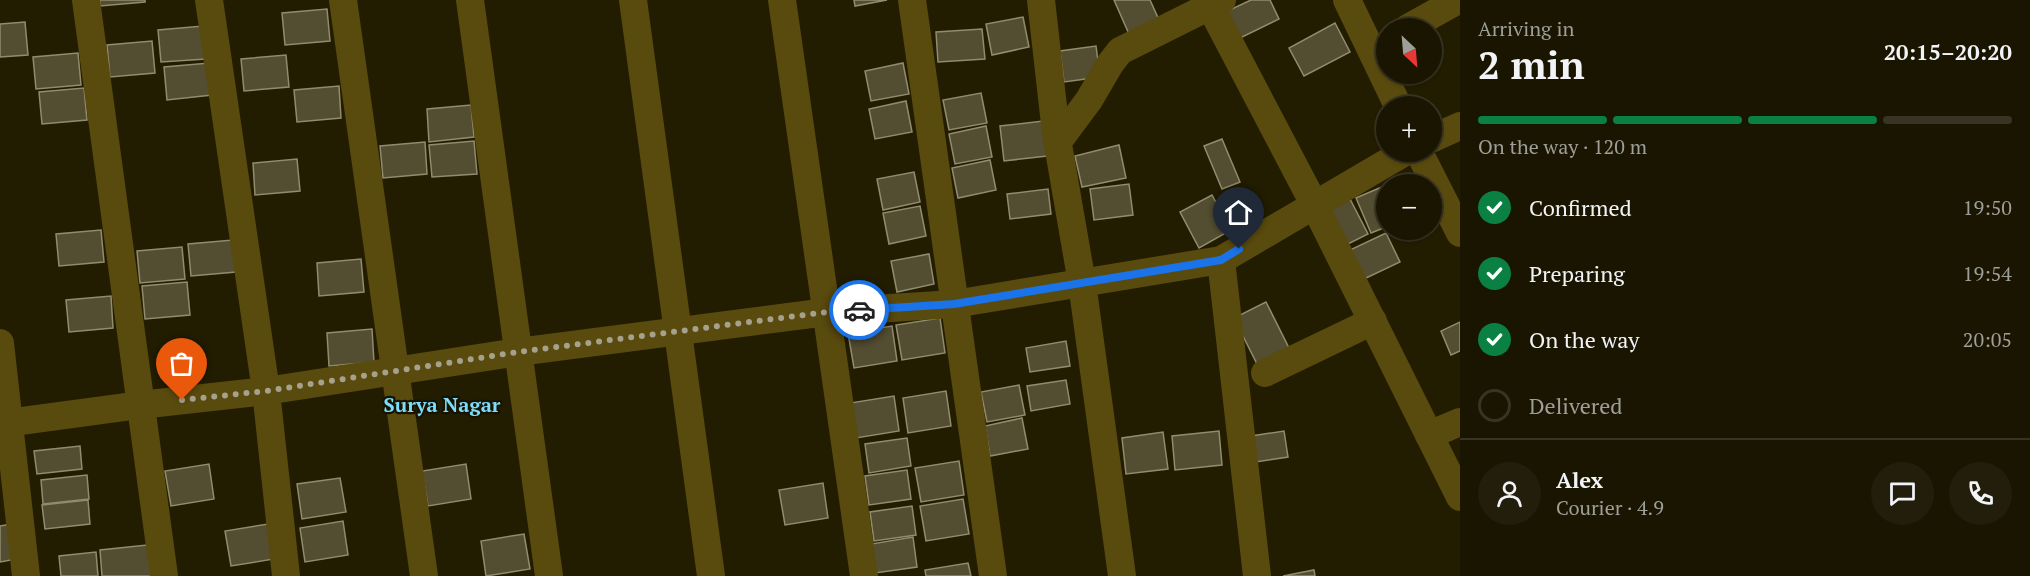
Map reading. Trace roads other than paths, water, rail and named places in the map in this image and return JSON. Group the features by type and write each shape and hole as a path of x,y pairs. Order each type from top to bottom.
{"street":[{"path":"86,0 164,576"},
{"path":"209,0 266,391 286,576"},
{"path":"344,0 424,576"},
{"path":"470,0 549,576"},
{"path":"633,0 711,576"},
{"path":"782,0 864,576"},
{"path":"912,0 993,576"},
{"path":"1041,0 1058,143 1082,283 1122,576"},
{"path":"1347,0 1376,42"},
{"path":"1426,18 1458,0"},
{"path":"1058,143 1120,51 1213,2 1460,497"},
{"path":"1442,133 1460,126"},
{"path":"5,423 266,391 518,352 827,312 954,304 1221,260 1388,162"},
{"path":"1424,162 1460,233"},
{"path":"1221,260 1257,576"},
{"path":"1265,373 1373,321"},
{"path":"0,344 5,423 26,576"},
{"path":"1429,435 1460,422"}],"district":[{"name":"Surya Nagar","path":"442,405"}]}
